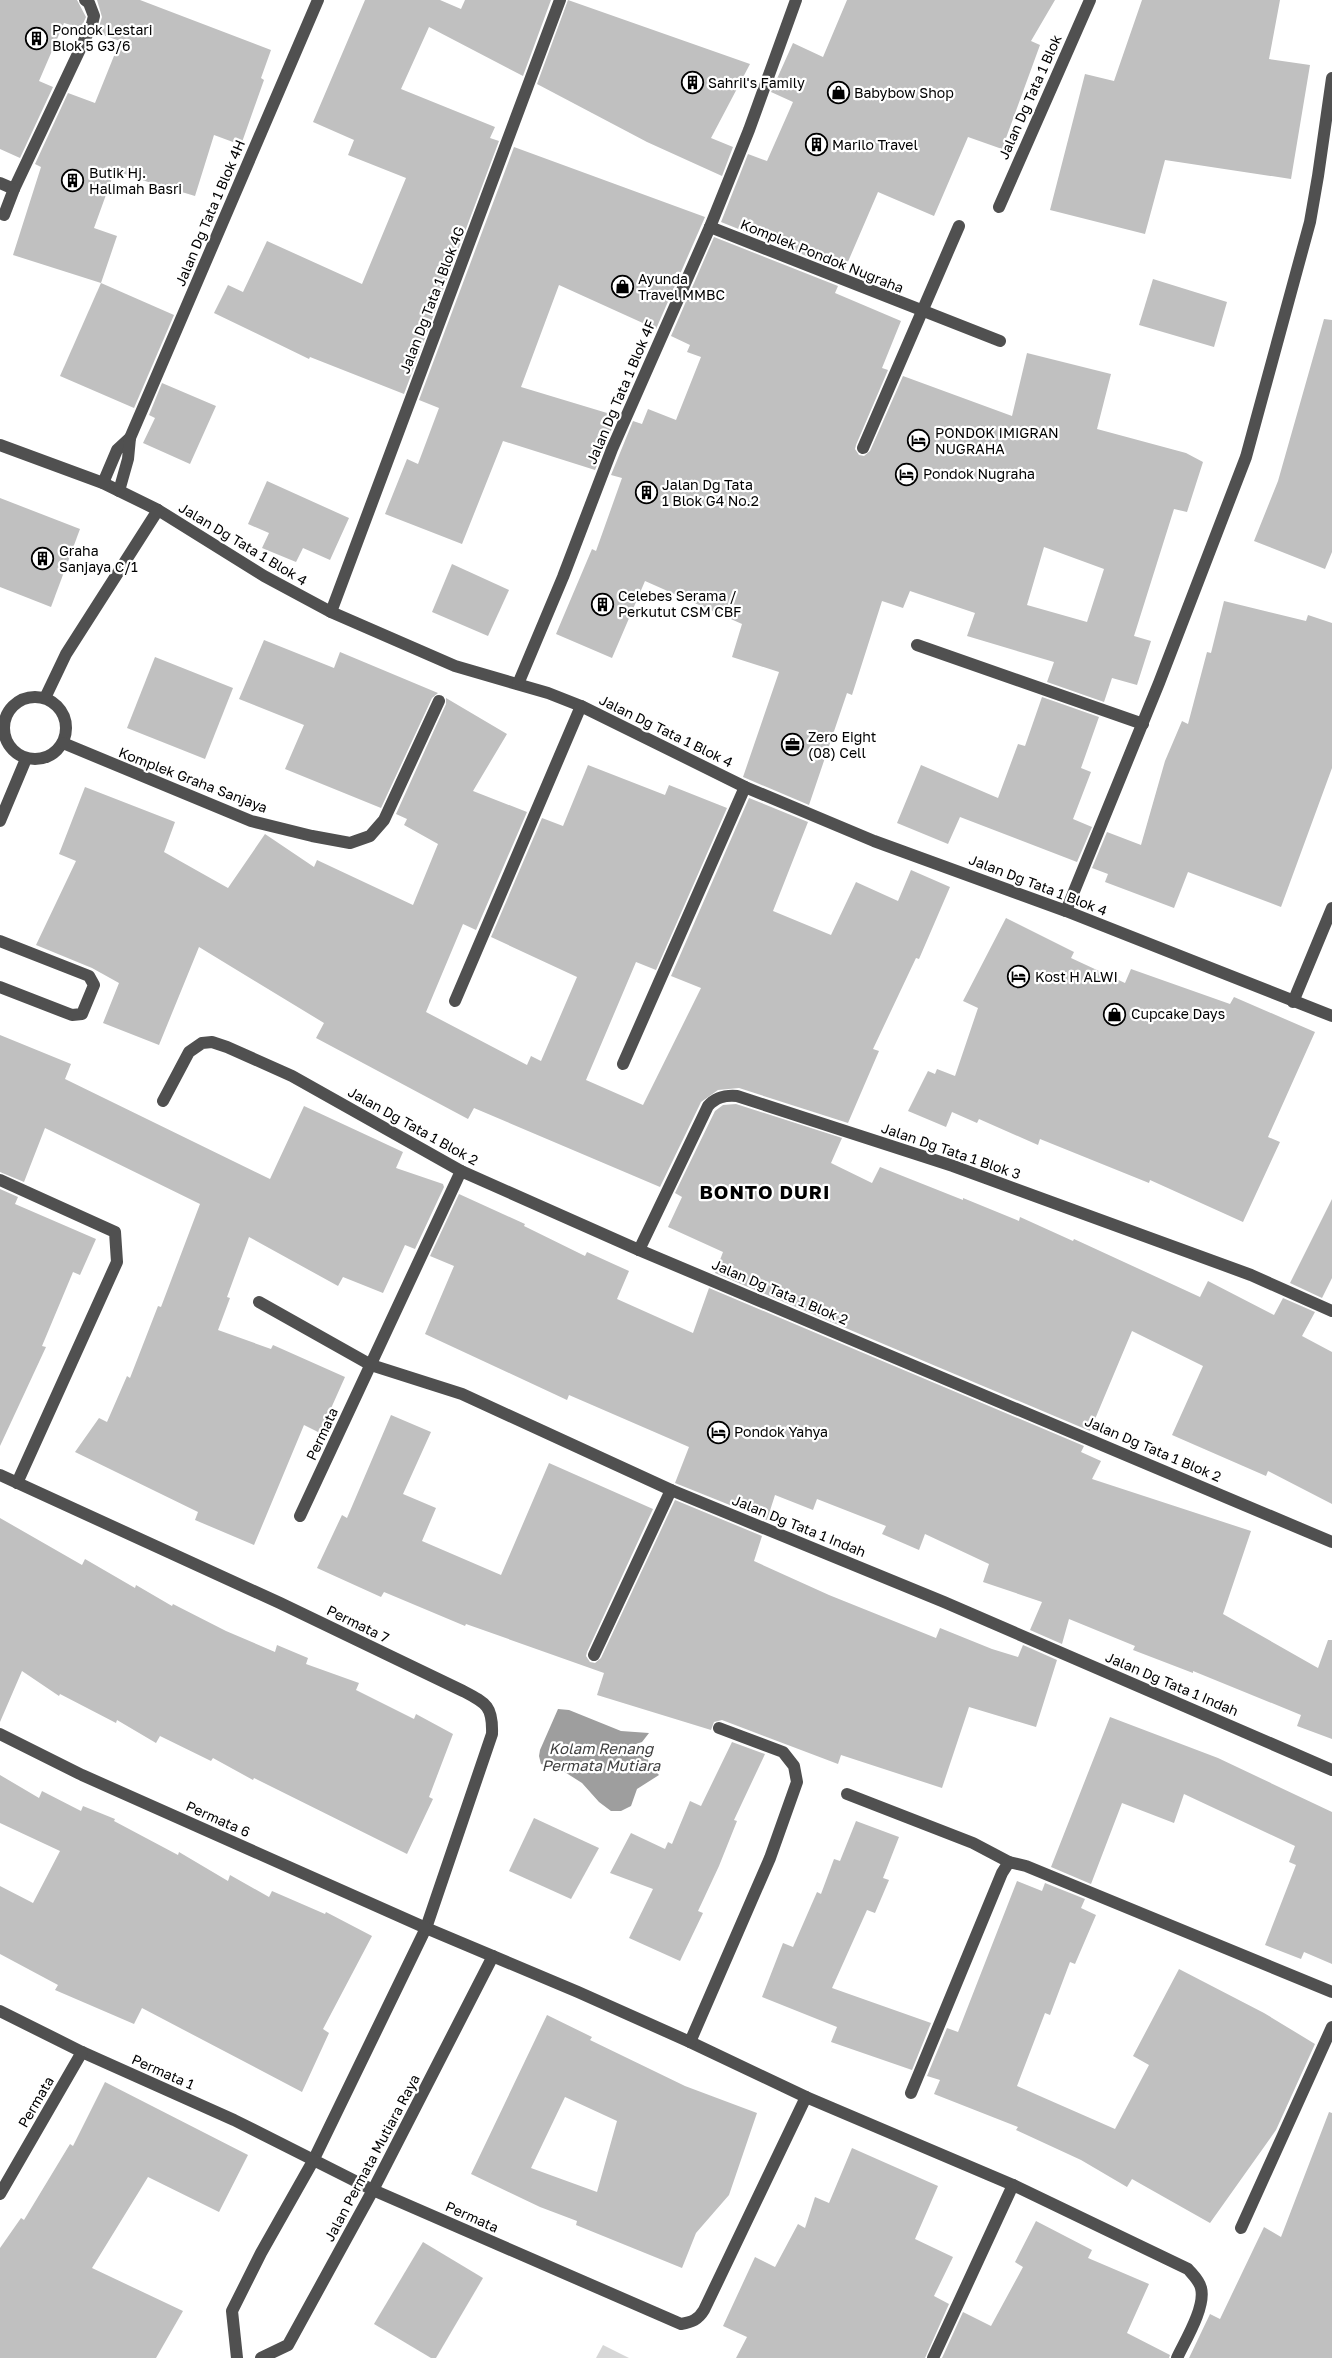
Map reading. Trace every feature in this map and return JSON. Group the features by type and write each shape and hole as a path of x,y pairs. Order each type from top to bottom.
{"street":[{"path":"4,215 14,189 92,24 94,16 89,3 85,0"},
{"name":"Jalan Dg Tata 1 Blok 4H","path":"119,491 128,459 130,438 318,0"},
{"name":"Jalan Dg Tata 1 Blok 4G","path":"331,612 560,0"},
{"name":"Jalan Dg Tata 1 Blok 4F","path":"518,684 563,577 612,449 710,227 749,130 796,0"},
{"name":"Jalan Dg Tata 1 Blok","path":"998,207 1090,0"},
{"path":"1066,911 1143,724 1246,457 1310,222 1332,78"},
{"path":"0,183 14,189"},
{"path":"862,448 959,226"},
{"name":"Komplek Pondok Nugraha","path":"710,227 1000,342"},
{"name":"Jalan Dg Tata 1 Blok 4H","path":"103,484 117,450 130,438"},
{"name":"Jalan Dg Tata 1 Blok 4","path":"0,445 119,491 158,510 264,576 331,612 455,666 518,684 581,706 745,787 874,841 1066,911 1332,1016"},
{"path":"44,698 66,654 158,510"},
{"path":"918,645 1143,724"},
{"path":"34,697 44,698 54,703 65,717 67,733 63,743 48,757 38,760 26,759 11,749 6,739 4,711 23,699 34,697"},
{"name":"Komplek Graha Sanjaya","path":"63,743 251,821 350,843 370,836 384,820 439,701"},
{"path":"455,1001 581,706"},
{"path":"0,821 26,759"},
{"path":"623,1064 745,787"},
{"path":"1293,1002 1332,908"},
{"path":"0,941 89,976 94,985 82,1014 72,1015 0,986"},
{"name":"Jalan Dg Tata 1 Blok 2","path":"163,1101 190,1052 202,1043 212,1042 227,1047 292,1076 461,1171 639,1250 1332,1542"},
{"name":"Jalan Dg Tata 1 Blok 3","path":"639,1250 708,1106 713,1100 721,1097 737,1096 953,1166 1251,1275 1332,1311"},
{"name":"Permata","path":"300,1516 461,1171"},
{"path":"0,1180 115,1232 117,1262 17,1483"},
{"name":"Jalan Dg Tata 1 Indah","path":"259,1302 371,1365 462,1394 671,1490 944,1602 1332,1770"},
{"name":"Permata 7","path":"0,1475 280,1603 484,1702 493,1717 492,1734 426,1928"},
{"path":"594,1655 671,1490"},
{"path":"690,2042 770,1858 797,1782 794,1766 783,1752 719,1728"},
{"name":"Permata 6","path":"0,1734 91,1779 426,1928"},
{"path":"847,1794 973,1843 1009,1862 1026,1866 1332,1992"},
{"path":"911,2093 1002,1873 1009,1862"},
{"path":"237,2358 232,2312 261,2253 313,2160 426,1928 690,2042 806,2098 1013,2185 1188,2269 1202,2289 1200,2308 1177,2358"},
{"name":"Jalan Permata Mutiara Raya","path":"261,2358 288,2345 373,2190 493,1956"},
{"name":"Permata 1","path":"0,2011 82,2052 234,2120 313,2160"},
{"path":"1241,2228 1332,2027"},
{"name":"Permata","path":"0,2194 82,2052"},
{"name":"Permata","path":"313,2160 373,2190 680,2324 699,2318 704,2310 806,2098"},
{"path":"933,2358 1013,2185"}],"shaded area":[{"path":"603,2345 629,2358 596,2358"}],"water":[{"name":"Kolam Renang Permata Mutiara","path":"558,1709 569,1710 621,1731 649,1733 642,1742 633,1745 647,1755 649,1764 659,1775 637,1789 631,1806 621,1811 611,1811 599,1802 582,1783 560,1769 541,1764 540,1750"}],"building":[{"path":"0,0 77,0 86,17 81,28 64,23 39,81 53,87 20,158 0,149"},
{"path":"97,0 140,0 271,50 261,78 264,80 241,145 214,135 195,196 115,170 94,228 117,236 101,283 13,255 41,167 35,164 68,93 95,103 120,41 97,33 102,17"},
{"path":"365,0 440,0 461,9 465,0 551,0 523,76 429,27 401,89 495,127 490,138 499,141 404,394 310,357 309,359 214,313 228,285 243,292 267,241 362,284 406,178 348,155 354,140 313,122"},
{"path":"568,0 750,64 711,138 733,147 722,176 647,142 537,84"},
{"path":"847,0 1055,0 1031,41 1040,45 1002,149 968,137 934,216 878,192 844,271 721,222 748,154 767,161 793,102 771,92 793,43 823,57"},
{"path":"1142,0 1280,0 1269,59 1310,65 1291,179 1165,160 1145,234 1050,210 1085,74 1114,81"},
{"path":"514,147 705,217 656,329 559,285 521,387 617,416 595,470 503,441 462,544 385,514 407,459 418,464 439,408 419,400"},
{"path":"714,237 838,286 835,293 901,321 882,368 888,370 856,445 855,449 859,455 864,456 870,451 903,376 1012,416 1027,353 1111,374 1097,429 1186,453 1203,462 1187,512 1174,509 1134,636 1151,641 1137,685 1112,678 1104,702 1047,682 1054,662 967,636 975,613 910,591 903,608 882,601 852,695 847,693 809,805 743,777 779,672 732,657 742,624 645,581 612,658 556,634 592,549 596,551 622,478 611,475 633,421 642,424 648,409 676,420 701,357 687,352 690,345 671,336","holes":["1044,547 1104,569 1087,622 1027,605"]},
{"path":"1153,279 1227,302 1214,347 1139,325"},
{"path":"101,283 174,315 134,408 60,376"},
{"path":"1324,319 1332,320 1332,552 1325,569 1254,541 1278,481"},
{"path":"162,383 216,406 190,464 143,443 155,418 149,415"},
{"path":"267,481 349,518 330,560 303,548 296,562 262,548 269,533 248,524"},
{"name":"Graha Sanjaya C/1","path":"0,498 80,529 51,607 0,587"},
{"path":"452,564 509,590 488,636 432,612"},
{"path":"1224,601 1306,621 1308,615 1332,623 1332,768 1281,907 1188,872 1174,908 1105,882 1108,874 1092,868 1107,832 1141,845 1165,761 1182,721 1188,724 1207,652 1211,653"},
{"path":"264,640 334,668 340,652 438,693 432,698 381,808 285,769 304,725 239,699"},
{"path":"155,657 233,688 205,759 127,728"},
{"path":"1042,697 1099,717 1081,768 1091,772 1073,819 1092,827 1077,862 960,817 948,844 897,823 921,765 998,798 1018,744 1025,746"},
{"path":"446,698 507,734 473,791 527,812 476,930 463,924 426,1012 527,1065 531,1056 541,1061 577,977 491,937 542,818 563,826 588,765 665,795 669,785 727,808 656,970 636,962 586,1080 643,1105 701,988 671,976 749,798 808,822 773,911 831,935 856,882 898,901 911,870 950,887 919,959 916,958 873,1049 879,1051 848,1123 739,1088 718,1090 701,1102 660,1187 474,1108 468,1119 316,1038 324,1023 199,947 159,1045 103,1023 119,983 92,968 36,945 76,861 59,854 85,787 175,822 164,852 228,888 265,834 314,867 317,860 413,905 438,844 404,825 407,819 396,814 446,704"},
{"path":"1006,918 1074,952 1071,958 1125,983 1131,969 1230,1004 1234,997 1315,1032 1268,1137 1280,1142 1243,1222 1150,1180 1149,1183 1040,1139 1038,1145 979,1119 977,1123 952,1112 946,1127 908,1111 928,1071 935,1074 937,1069 955,1076 978,1008 963,1001"},
{"path":"0,1035 71,1064 65,1079 270,1179 304,1106 403,1152 396,1168 443,1184 444,1187 415,1249 405,1245 383,1293 343,1277 338,1286 249,1237 227,1297 230,1298 218,1330 271,1349 273,1345 345,1377 320,1433 304,1425 254,1545 195,1520 198,1512 75,1452 99,1418 107,1422 127,1376 130,1378 158,1306 161,1307 200,1204 45,1128 24,1182 0,1172"},
{"path":"736,1104 842,1138 831,1163 872,1183 880,1167 1019,1221 1020,1217 1073,1241 1074,1239 1200,1297 1208,1281 1274,1315 1283,1298 1315,1312 1302,1336 1332,1352 1332,1504 1268,1471 1266,1476 1172,1435 1203,1366 1132,1331 1090,1431 715,1273 723,1252 668,1227 682,1197 675,1193 715,1111 723,1105"},
{"path":"0,1189 18,1197 15,1204 96,1239 80,1275 73,1272 42,1346 46,1347 0,1446"},
{"path":"459,1194 525,1224 524,1226 585,1256 587,1252 629,1271 617,1299 693,1333 709,1288 1084,1446 1081,1452 1101,1461 1092,1479 1251,1531 1223,1614 1318,1668 1328,1640 1332,1640 1332,1739 1297,1726 1301,1715 1193,1671 1193,1673 1133,1650 1135,1646 1069,1619 1062,1644 1030,1630 1042,1602 983,1582 989,1564 925,1534 919,1550 882,1534 886,1526 817,1499 813,1510 775,1495 767,1520 675,1483 689,1447 569,1395 567,1400 425,1334 454,1266 430,1256"},
{"path":"1332,1199 1332,1278 1322,1298 1290,1283"},
{"path":"391,1415 431,1432 403,1494 436,1508 422,1541 501,1575 549,1463 653,1509 587,1652 586,1656 590,1662 595,1663 601,1658 675,1500 762,1536 754,1561 829,1595 936,1638 940,1628 992,1649 1018,1657 1023,1645 1057,1660 1036,1727 969,1707 942,1788 841,1755 838,1764 722,1720 714,1722 711,1730 597,1695 604,1673 466,1624 465,1626 384,1592 381,1597 317,1568 342,1515 347,1518"},
{"path":"0,1518 82,1565 85,1559 135,1588 136,1585 172,1606 173,1604 226,1631 275,1652 277,1645 308,1658 306,1664 359,1683 356,1690 414,1719 416,1714 453,1734 429,1797 433,1799 407,1854 254,1778 253,1780 213,1758 211,1761 160,1736 156,1743 117,1720 116,1723 60,1694 59,1696 22,1671 0,1722"},
{"path":"1110,1717 1218,1758 1332,1812 1332,1964 1304,1952 1301,1959 1265,1945 1296,1865 1289,1862 1295,1846 1184,1794 1174,1823 1122,1803 1091,1884 1051,1867"},
{"path":"732,1742 765,1754 734,1820 737,1821 698,1911 703,1913 680,1961 629,1938 653,1889 610,1873 631,1833 665,1849 668,1842 672,1844 690,1801 701,1806"},
{"path":"0,1775 39,1798 42,1791 81,1811 83,1806 115,1819 114,1821 178,1855 179,1852 228,1881 230,1875 269,1897 272,1891 325,1914 326,1912 372,1936 323,2029 329,2033 302,2092 142,2008 134,2024 55,1990 58,1985 0,1954 0,1886 33,1903 60,1851 0,1823"},
{"path":"534,1818 599,1848 571,1899 509,1871"},
{"path":"856,1821 899,1837 883,1878 889,1880 875,1913 867,1910 832,1988 931,2023 912,2070 831,2042 837,2027 762,1997 783,1943 793,1947 817,1892 821,1894 834,1859 840,1861"},
{"path":"1017,1881 1042,1891 1045,1883 1085,1899 1081,1908 1096,1915 1075,1964 1070,1962 1050,2015 1045,2013 1017,2086 1115,2129 1149,2065 1133,2056 1179,1969 1264,2013 1315,2044 1276,2130 1210,2223 1132,2179 1127,2187 1081,2160 1016,2130 1018,2127 934,2094 940,2080 927,2076 947,2028 958,2032"},
{"path":"547,2015 592,2037 590,2040 685,2086 757,2113 729,2195 696,2233 682,2268 576,2225 577,2221 540,2207 471,2174","holes":["565,2097 617,2121 597,2192 531,2168"]},
{"path":"105,2082 248,2155 219,2212 148,2177 92,2268 183,2311 156,2358 0,2358 0,2248 21,2218 24,2220 70,2144 73,2146"},
{"path":"1329,2112 1332,2113 1332,2358 1189,2358 1210,2314 1220,2319 1264,2227 1281,2237"},
{"path":"852,2148 938,2186 915,2239 953,2257 934,2296 949,2304 925,2358 736,2358 747,2337 723,2326 755,2257 775,2267 798,2224 805,2228 815,2197 829,2203"},
{"path":"1036,2221 1092,2250 1088,2258 1149,2284 1127,2333 1170,2355 1169,2358 942,2358 963,2312 991,2326 1023,2267 1015,2262"},
{"path":"423,2242 483,2278 436,2358 431,2358 374,2324"}],"place":[{"name":"Pondok Lestari Blok 5 G3/6","path":"36,38"},
{"name":"Sahril's Family","path":"692,83"},
{"name":"Babybow Shop","path":"838,93"},
{"name":"Marilo Travel","path":"816,145"},
{"name":"Butik Hj. Halimah Basri","path":"73,181"},
{"name":"Ayunda Travel MMBC","path":"622,287"},
{"name":"PONDOK IMIGRAN NUGRAHA","path":"919,441"},
{"name":"Pondok Nugraha","path":"907,474"},
{"name":"Jalan Dg Tata 1 Blok G4 No.2","path":"646,493"},
{"name":"Graha Sanjaya C/1","path":"43,559"},
{"name":"Celebes Serama / Perkutut CSM CBF","path":"602,604"},
{"name":"Zero Eight (08) Cell","path":"792,745"},
{"name":"Kost H ALWI","path":"1019,977"},
{"name":"Cupcake Days","path":"1115,1014"},
{"name":"Pondok Yahya","path":"718,1432"}],"district":[{"name":"BONTO DURI","path":"765,1192"}]}
